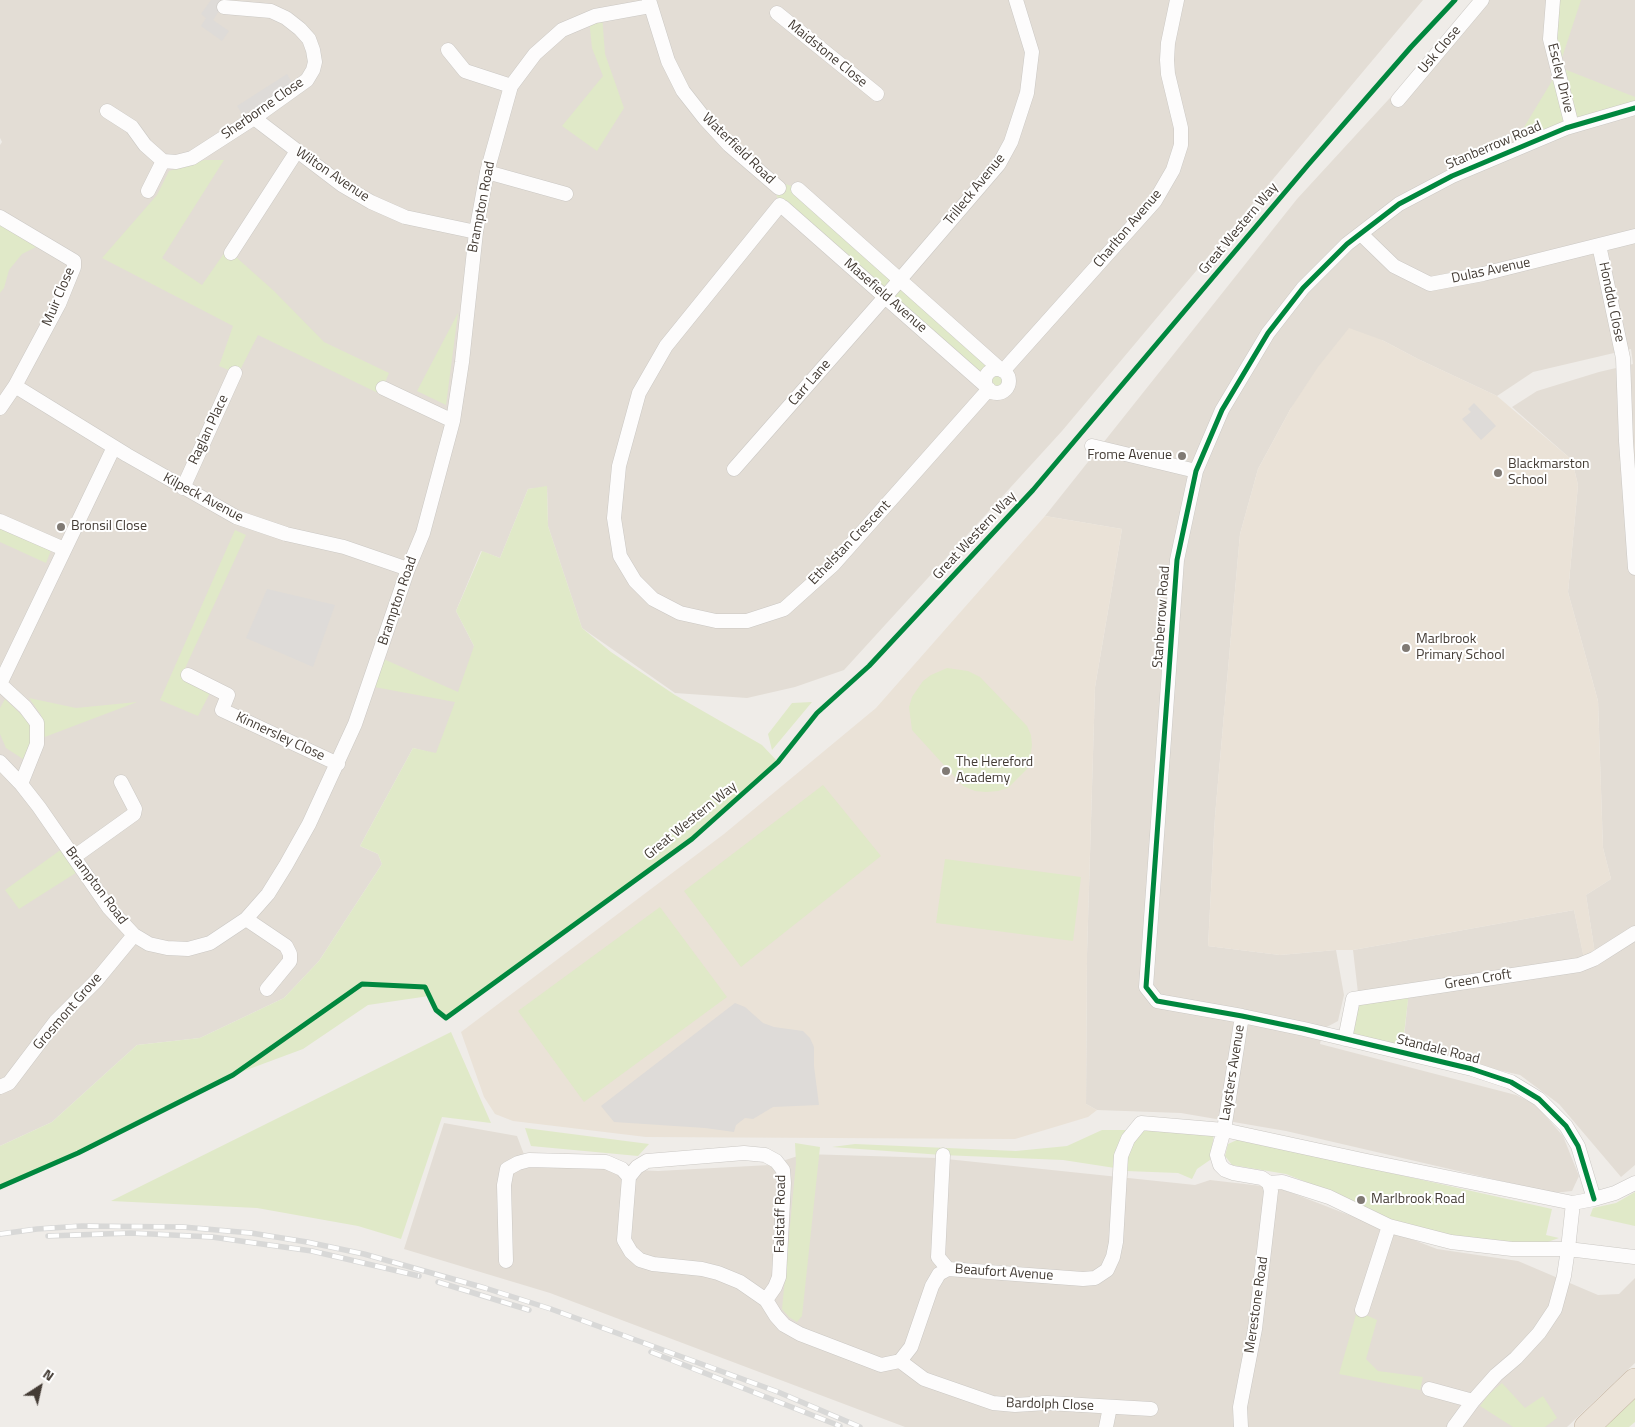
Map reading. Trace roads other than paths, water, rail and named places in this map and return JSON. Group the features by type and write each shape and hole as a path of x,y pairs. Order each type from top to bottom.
{"highway":[{"path":"1587,1427 1635,1381"}],"street":[{"name":"Trilleck Avenue","path":"885,297 999,164 1011,142 1027,93 1032,52 1016,0"},
{"name":"Charlton Avenue","path":"1001,370 1154,201 1173,170 1181,145 1181,128 1168,74 1167,60 1168,43 1177,0"},
{"name":"Usk Close","path":"1398,100 1482,0"},
{"name":"Escley Drive","path":"1552,0 1550,39 1572,126"},
{"name":"Brampton Road","path":"0,762 21,784 109,908 134,935 149,944 167,948 188,949 210,943 246,919 268,894 286,865 338,764 369,686 422,533 453,421 462,362 476,232 487,172 511,86 535,54 562,30 594,16 650,3"},
{"name":"Waterfield Road","path":"650,3 668,61 683,91 729,145 779,188"},
{"name":"Sherborne Close","path":"163,161 176,162 192,158 294,91 307,80 313,70 315,62 309,40 300,29 286,18 271,11 224,7"},
{"name":"Maidstone Close","path":"777,13 877,94"},
{"path":"448,50 466,71 511,86"},
{"name":"Stanberrow Road","path":"1242,1016 1156,1001 1146,987 1177,560 1196,471 1222,410 1268,333 1303,288 1347,244 1400,204 1452,176 1572,126 1635,108"},
{"path":"108,111 132,127 145,146 163,161 148,191"},
{"name":"Wilton Avenue","path":"254,118 342,185 371,202 405,218 476,232"},
{"path":"231,253 297,151"},
{"path":"487,172 566,194"},
{"path":"785,184 790,184 798,189 800,198 798,203 790,208 782,206 776,198 779,188 785,184"},
{"name":"Masefield Avenue","path":"798,189 1001,370"},
{"name":"Masefield Avenue","path":"782,206 987,387"},
{"name":"Ethelstan Crescent","path":"782,206 666,346 639,393 619,466 614,518 620,556 635,581 653,599 680,613 716,621 747,621 784,609 833,565 987,387"},
{"name":"Muir Close","path":"0,217 74,261 74,267 59,304 15,386 0,408"},
{"name":"Dulas Avenue","path":"1361,234 1394,266 1430,284 1483,274 1635,236"},
{"name":"Honddu Close","path":"1599,246 1623,358 1626,441 1635,568"},
{"name":"Carr Lane","path":"734,469 885,297"},
{"path":"995,369 1006,373 1009,381 1005,390 995,392 987,387 986,377 988,373 995,369"},
{"name":"Raglan Place","path":"183,488 236,373"},
{"name":"Kilpeck Avenue","path":"15,386 183,488 236,517 286,534 344,548 408,569"},
{"path":"383,388 453,421"},
{"path":"1092,446 1196,471"},
{"path":"21,784 37,744 37,724 24,707 0,684 114,447"},
{"path":"0,521 64,549"},
{"name":"Kinnersley Close","path":"188,675 228,695 222,710 338,764"},
{"path":"74,857 134,814 135,809 121,782"},
{"path":"246,919 286,946 290,954 290,961 267,989"},
{"name":"Green Croft","path":"1344,1039 1353,999 1578,965 1594,959 1635,933"},
{"name":"Grosmont Grove","path":"0,1087 9,1083 56,1021 96,981 134,935"},
{"name":"Standale Road","path":"1242,1016 1472,1069 1511,1082 1538,1099 1566,1126 1578,1146 1594,1199"},
{"name":"Laysters Avenue","path":"1224,1130 1242,1016"},
{"name":"Beaufort Avenue","path":"900,1361 911,1347 932,1286 939,1274 948,1269 1083,1279 1094,1278 1107,1270 1113,1257 1116,1242 1121,1156 1128,1139 1140,1123 1224,1130"},
{"path":"1634,1257 1568,1249 1512,1249 1451,1242 1390,1226 1329,1196 1282,1182 1269,1183 1262,1178 1233,1173 1225,1170 1220,1165 1217,1156 1224,1130 1573,1203 1615,1193 1635,1183"},
{"name":"Falstaff Road","path":"629,1176 637,1167 647,1161 744,1153 765,1155 776,1161 783,1170 784,1183 779,1277 776,1286 766,1300"},
{"path":"943,1155 938,1257 948,1269"},
{"path":"506,1261 504,1185 508,1169 518,1163 529,1160 606,1162 622,1169 629,1176 624,1240 631,1252 640,1260 653,1264 702,1269 718,1273 740,1282 766,1300 776,1316 784,1324 800,1334 881,1365 900,1361"},
{"name":"Merestone Road","path":"1241,1427 1240,1407 1255,1329 1271,1191 1269,1183"},
{"path":"1454,1427 1473,1401 1496,1375 1516,1358 1539,1333 1555,1308 1564,1276 1573,1203"},
{"path":"1362,1310 1390,1226"},
{"name":"Bardolph Close","path":"900,1361 924,1379 993,1403 1151,1409"},
{"path":"1429,1389 1473,1401"},
{"path":"1106,1427 1110,1407"}],"railway":[{"path":"0,1234 82,1226 183,1227 251,1233 364,1254 485,1288 551,1309 778,1392 860,1427"},
{"path":"48,1236 131,1233 212,1237 312,1251 419,1276"},
{"path":"438,1282 529,1310"},
{"path":"651,1352 840,1426"}],"place":[{"name":"Frome Avenue","path":"1182,456"},
{"name":"Blackmarston School","path":"1498,473"},
{"name":"Bronsil Close","path":"61,527"},
{"name":"Marlbrook Primary School","path":"1406,648"},
{"name":"The Hereford Academy","path":"946,771"},
{"name":"Marlbrook Road","path":"1361,1200"}]}
